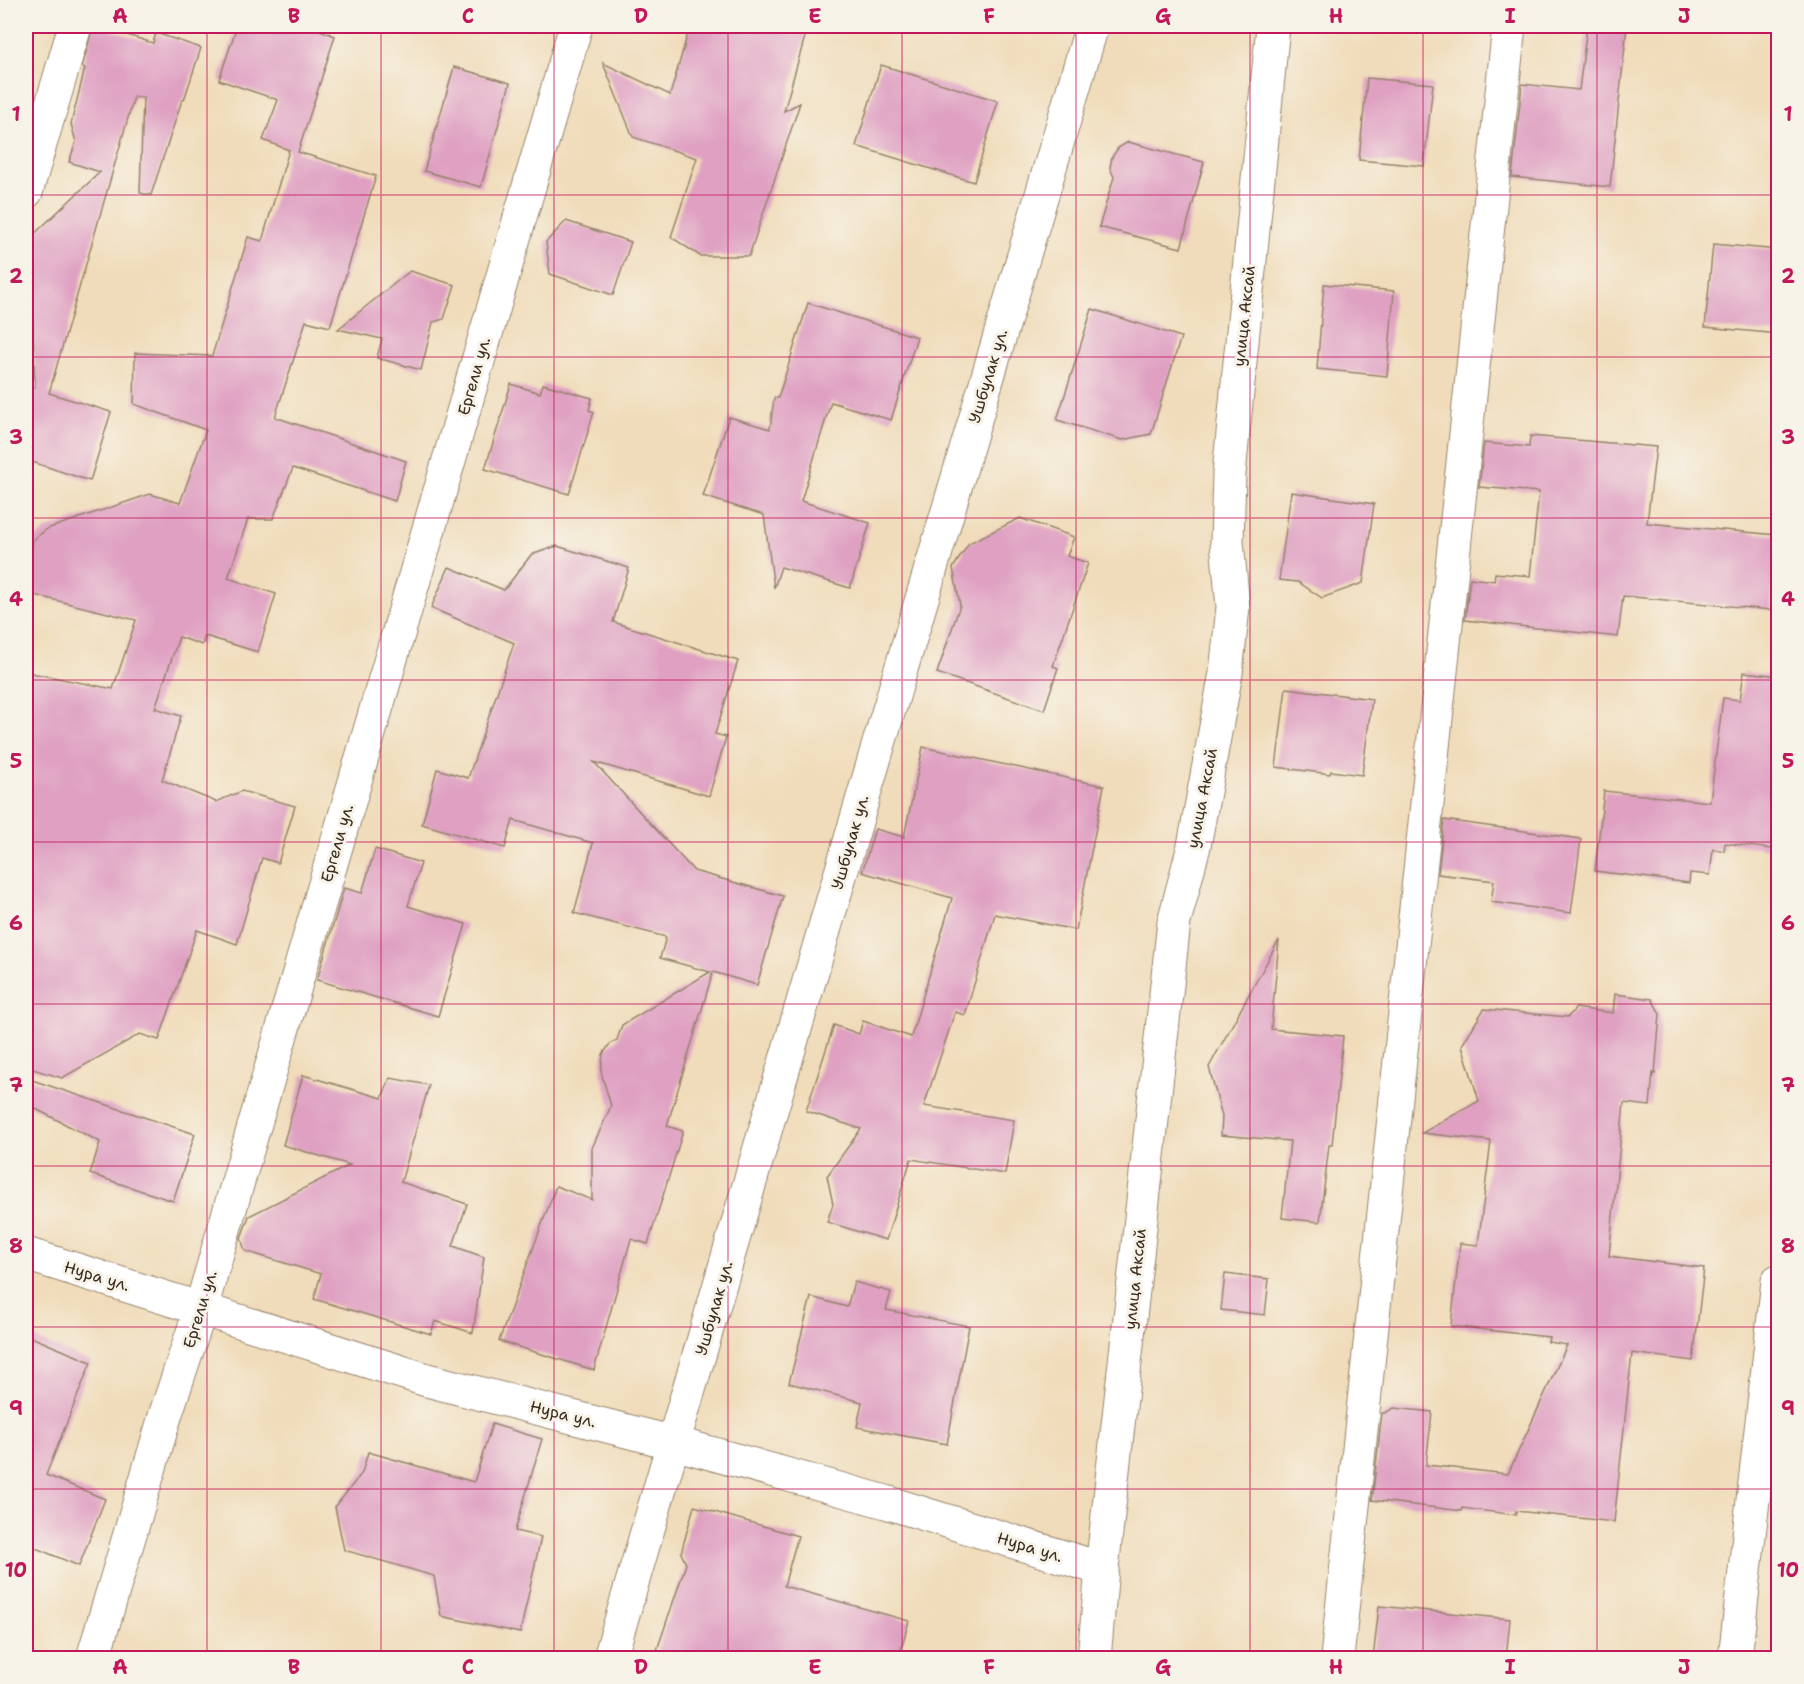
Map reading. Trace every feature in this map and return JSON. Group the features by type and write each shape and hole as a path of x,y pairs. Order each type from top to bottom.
{"street":[{"path":"26,192 75,26"},
{"name":"Ергели ул.","path":"93,1659 166,1413 201,1308 576,26"},
{"name":"Ушбулак ул.","path":"610,1659 1092,26"},
{"name":"улица Аксай","path":"1094,1659 1174,922 1194,846 1226,673 1233,607 1227,542 1228,474 1273,26"},
{"path":"1337,1659 1509,26"},
{"name":"Нура ул.","path":"26,1254 427,1380 674,1443 886,1502 1102,1569"},
{"path":"1735,1659 1779,1281"}],"building":[{"path":"93,26 153,43 156,33 201,48 151,195 140,193 143,98 134,97 49,393 111,412 90,481 26,460 26,386 35,388 30,238 100,172 69,162 76,142 71,124"},
{"path":"237,26 310,26 335,36 298,152 376,176 330,327 306,321 275,417 406,461 395,501 293,468 273,519 248,519 228,578 276,594 258,652 205,636 202,645 179,637 155,708 181,716 162,780 216,802 242,791 295,806 278,863 262,858 237,944 197,930 159,1040 140,1034 62,1078 26,1067 26,672 113,689 136,620 26,593 26,580 33,540 47,529 150,494 180,503 206,430 134,404 135,353 212,356 248,237 262,241 289,150 263,140 278,100 219,80"},
{"path":"690,26 808,26 784,111 800,103 749,256 700,256 671,237 697,158 633,137 603,63 670,95"},
{"path":"1587,26 1627,26 1610,187 1512,177 1522,84 1579,90"},
{"path":"881,65 998,101 974,182 856,146"},
{"path":"454,67 510,83 481,187 424,171"},
{"path":"1367,78 1433,84 1424,166 1359,160"},
{"path":"1128,142 1204,162 1181,248 1099,227 1114,177 1110,168 1112,157 1118,148"},
{"path":"566,221 631,242 613,295 550,274 546,242"},
{"path":"1713,244 1779,250 1779,334 1705,327"},
{"path":"410,271 455,285 444,319 433,322 421,370 377,358 382,339 338,329"},
{"path":"1324,284 1394,291 1387,376 1317,369"},
{"path":"808,303 917,337 891,420 831,402 801,501 870,523 850,588 781,567 774,588 764,515 703,496 729,417 770,429 774,398 778,398"},
{"path":"1092,309 1181,337 1151,434 1122,440 1057,420"},
{"path":"511,384 540,393 543,384 592,398 589,410 594,412 569,494 485,469"},
{"path":"1530,436 1656,447 1647,523 1777,535 1771,610 1623,596 1618,637 1465,620 1470,578 1494,581 1495,573 1530,576 1539,492 1479,487 1484,443 1529,447"},
{"path":"1291,492 1374,504 1363,583 1322,598 1298,582 1279,580"},
{"path":"1020,518 1074,537 1067,556 1088,563 1053,666 1058,668 1044,710 937,673 960,605 953,568 969,543"},
{"path":"557,546 629,568 613,622 738,661 715,734 726,737 709,796 594,762 694,871 783,896 757,985 713,972 667,1126 683,1131 648,1244 631,1239 594,1370 499,1341 556,1186 592,1200 592,1148 611,1106 601,1072 603,1054 610,1044 617,1040 622,1025 710,972 660,958 666,937 574,913 593,843 513,820 505,848 422,824 437,769 468,778 514,643 431,608 449,567 504,590 531,555"},
{"path":"1744,672 1779,676 1779,734 1770,802 1779,804 1779,850 1725,843 1724,851 1713,849 1710,875 1690,873 1689,883 1595,871 1604,791 1710,802 1723,698 1740,700"},
{"path":"1286,688 1372,699 1362,775 1331,771 1330,774 1276,767"},
{"path":"923,747 1104,786 1076,930 995,914 965,1015 955,1012 924,1106 1014,1120 1005,1174 911,1159 886,1240 827,1222 833,1204 827,1176 861,1129 806,1111 834,1025 859,1034 863,1021 911,1037 952,898 862,872 875,829 904,837"},
{"path":"1444,820 1581,839 1571,913 1491,902 1494,881 1438,874"},
{"path":"375,849 421,863 408,906 466,924 438,1016 317,980 344,888 362,893"},
{"path":"1279,940 1271,1029 1343,1036 1332,1145 1329,1145 1320,1222 1282,1218 1290,1141 1221,1135 1222,1116 1209,1067"},
{"path":"1615,994 1652,999 1660,1014 1650,1106 1624,1103 1609,1256 1704,1268 1693,1361 1632,1353 1614,1522 1516,1511 1516,1515 1462,1508 1462,1511 1372,1500 1382,1413 1394,1408 1432,1412 1426,1465 1508,1474 1567,1345 1548,1342 1549,1337 1451,1326 1460,1243 1478,1245 1491,1141 1422,1133 1479,1101 1462,1045 1484,1009 1568,1017 1576,1008 1613,1013"},
{"path":"303,1075 382,1098 390,1078 429,1085 401,1182 467,1204 453,1246 484,1257 473,1333 435,1321 431,1334 314,1299 321,1274 245,1251 241,1238 249,1216 350,1165 283,1145"},
{"path":"26,1078 195,1134 173,1201 90,1174 100,1142 26,1104"},
{"path":"1225,1274 1269,1279 1265,1315 1221,1310"},
{"path":"854,1282 891,1292 886,1310 969,1326 947,1444 857,1427 862,1402 789,1383 811,1297 847,1307"},
{"path":"26,1335 91,1362 46,1475 105,1499 79,1566 26,1544"},
{"path":"492,1424 542,1439 515,1531 541,1537 520,1633 441,1616 434,1576 344,1550 335,1507 362,1473 368,1452 474,1482"},
{"path":"694,1506 798,1536 784,1586 909,1621 898,1659 654,1659 686,1564 681,1553"},
{"path":"1379,1606 1510,1619 1506,1659 1373,1659"}]}
